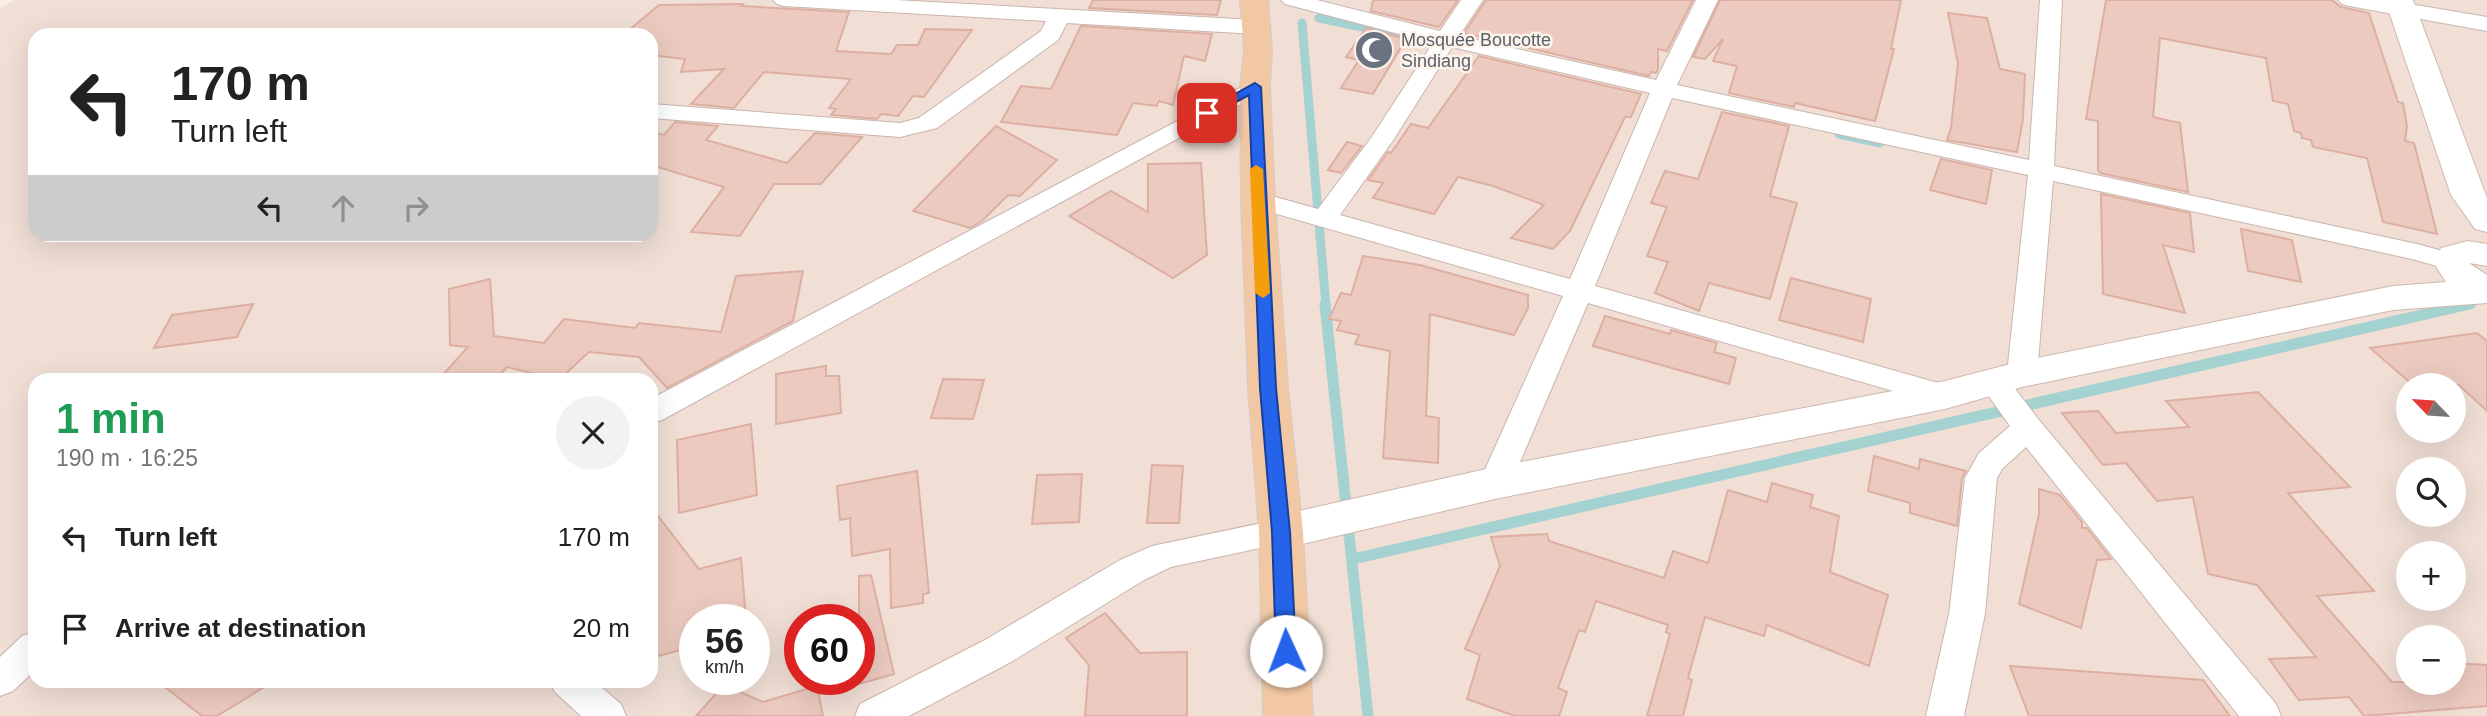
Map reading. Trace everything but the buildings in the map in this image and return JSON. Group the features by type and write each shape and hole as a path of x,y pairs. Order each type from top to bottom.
{"main road":[{"path":"1255,14 1258,50 1255,87 1258,200 1268,388 1281,532 1288,716"}],"street":[{"path":"784,0 1059,17 1255,14"},
{"path":"1292,0 1445,40 2463,260"},
{"path":"1323,219 1349,189 1472,0"},
{"path":"1495,483 1580,290 1664,88 1707,0"},
{"path":"2051,0 2041,169 2008,378 2028,428 2262,716"},
{"path":"2349,0 2401,5 2487,24"},
{"path":"2401,5 2478,209 2470,219 2463,260 2465,279 2487,290"},
{"path":"658,112 900,130 928,123 1050,35 1059,17"},
{"path":"658,408 1255,87"},
{"path":"1258,200 1945,395"},
{"path":"2413,295 2463,260"},
{"path":"874,716 998,651 1132,570 1164,555 1281,532 1495,483 1945,395 2008,378 2413,295 2487,290"},
{"path":"1945,716 1967,614 1981,478 1990,461 2028,428"},
{"path":"0,680 28,654"},
{"path":"576,688 607,716"}],"shaded area":[{"path":"14,0 2487,0 2487,716 0,716 0,8"}],"waterway":[{"path":"1319,18 1415,38"},
{"path":"1302,23 1326,306"},
{"path":"1839,134 1880,143"},
{"path":"1325,304 1368,716"},
{"path":"1353,559 2470,304"},
{"path":"2462,306 2471,304"}],"slow traffic":[{"path":"1256,169 1263,293"}],"place":[{"name":"Mosquée Boucotte Sindiang","path":"1374,50"}],"route":[{"path":"1207,113 1255,87 1255,146 1268,388 1281,532 1286,651"}]}
